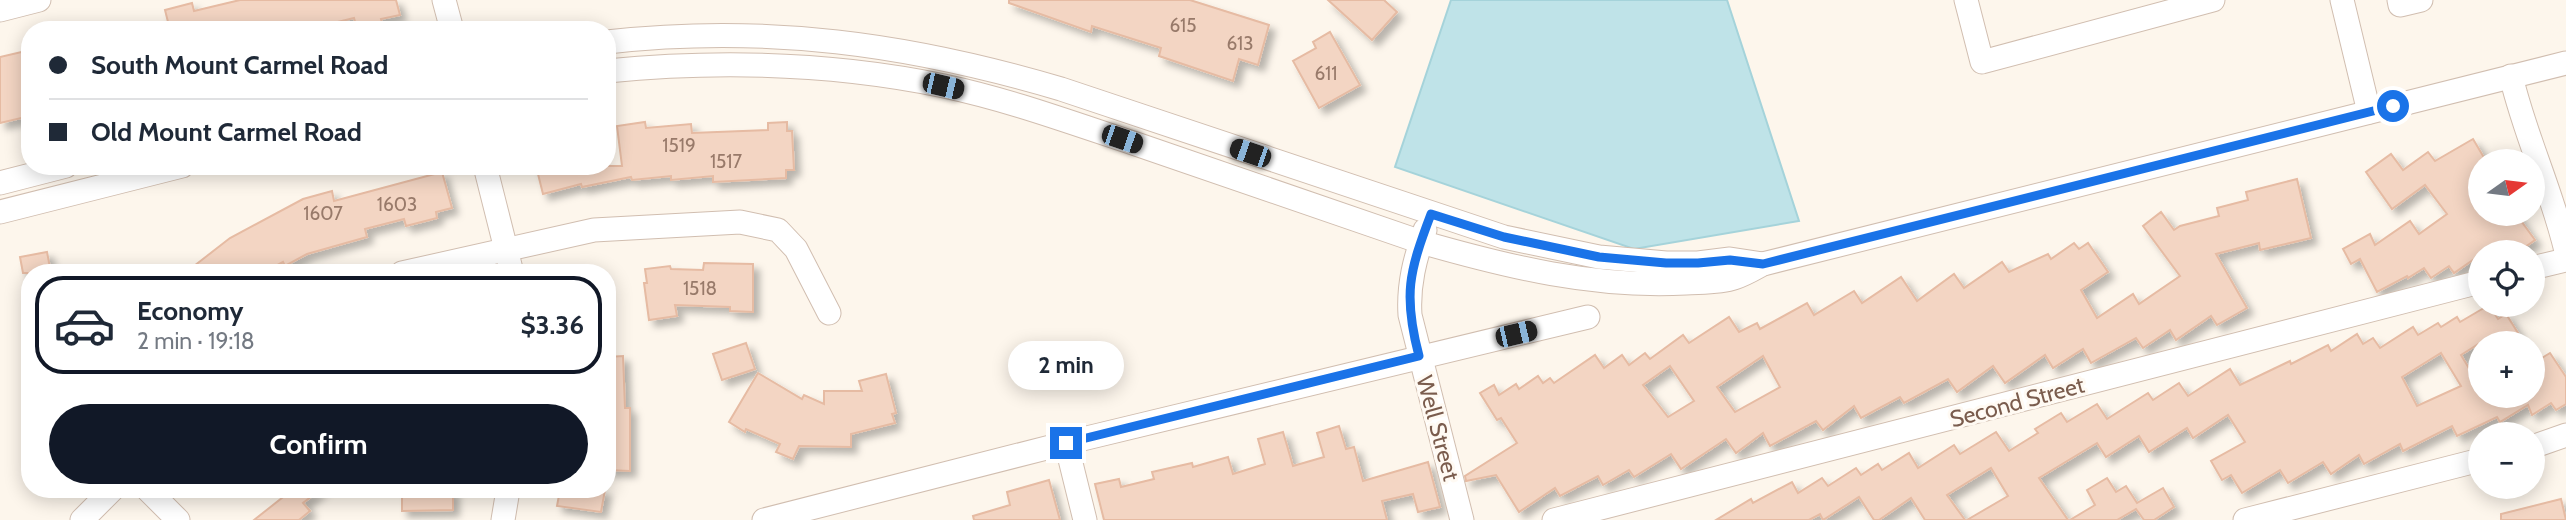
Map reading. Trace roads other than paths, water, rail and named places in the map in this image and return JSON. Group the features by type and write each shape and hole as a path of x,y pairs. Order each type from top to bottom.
{"street":[{"path":"0,10 39,0"},
{"path":"444,0 450,21"},
{"path":"1966,0 1982,62 2213,0"},
{"path":"2342,0 2369,112"},
{"path":"2399,0 2400,5 2421,0"},
{"path":"616,41 699,34 778,35 921,53 989,67 1061,89 1504,237 1599,257 1666,263 1730,260 1763,264"},
{"path":"616,70 685,65 778,65 891,77 943,86 1025,107 1421,242 1539,273 1600,282 1663,284 1733,279 1763,264 2566,62"},
{"path":"2511,76 2523,123 2553,202 2566,251"},
{"path":"0,183 31,175"},
{"path":"0,212 146,175"},
{"path":"487,175 510,264"},
{"name":"Well Street","path":"1431,214 1412,271 1409,299 1412,329 1462,520"},
{"path":"441,264 594,230 740,222 778,230 796,248 829,313"},
{"path":"2545,265 2566,260"},
{"name":"Second Street","path":"1554,520 2468,285"},
{"path":"764,520 1419,356 1588,317"},
{"path":"2545,444 2566,435"},
{"path":"1066,443 1085,520"},
{"path":"2245,520 2468,463"},
{"path":"82,520 104,498"},
{"path":"156,498 178,520"},
{"path":"503,520 507,498"}],"water":[{"path":"1451,0 1727,0 1799,221 1634,249 1395,167"}]}
